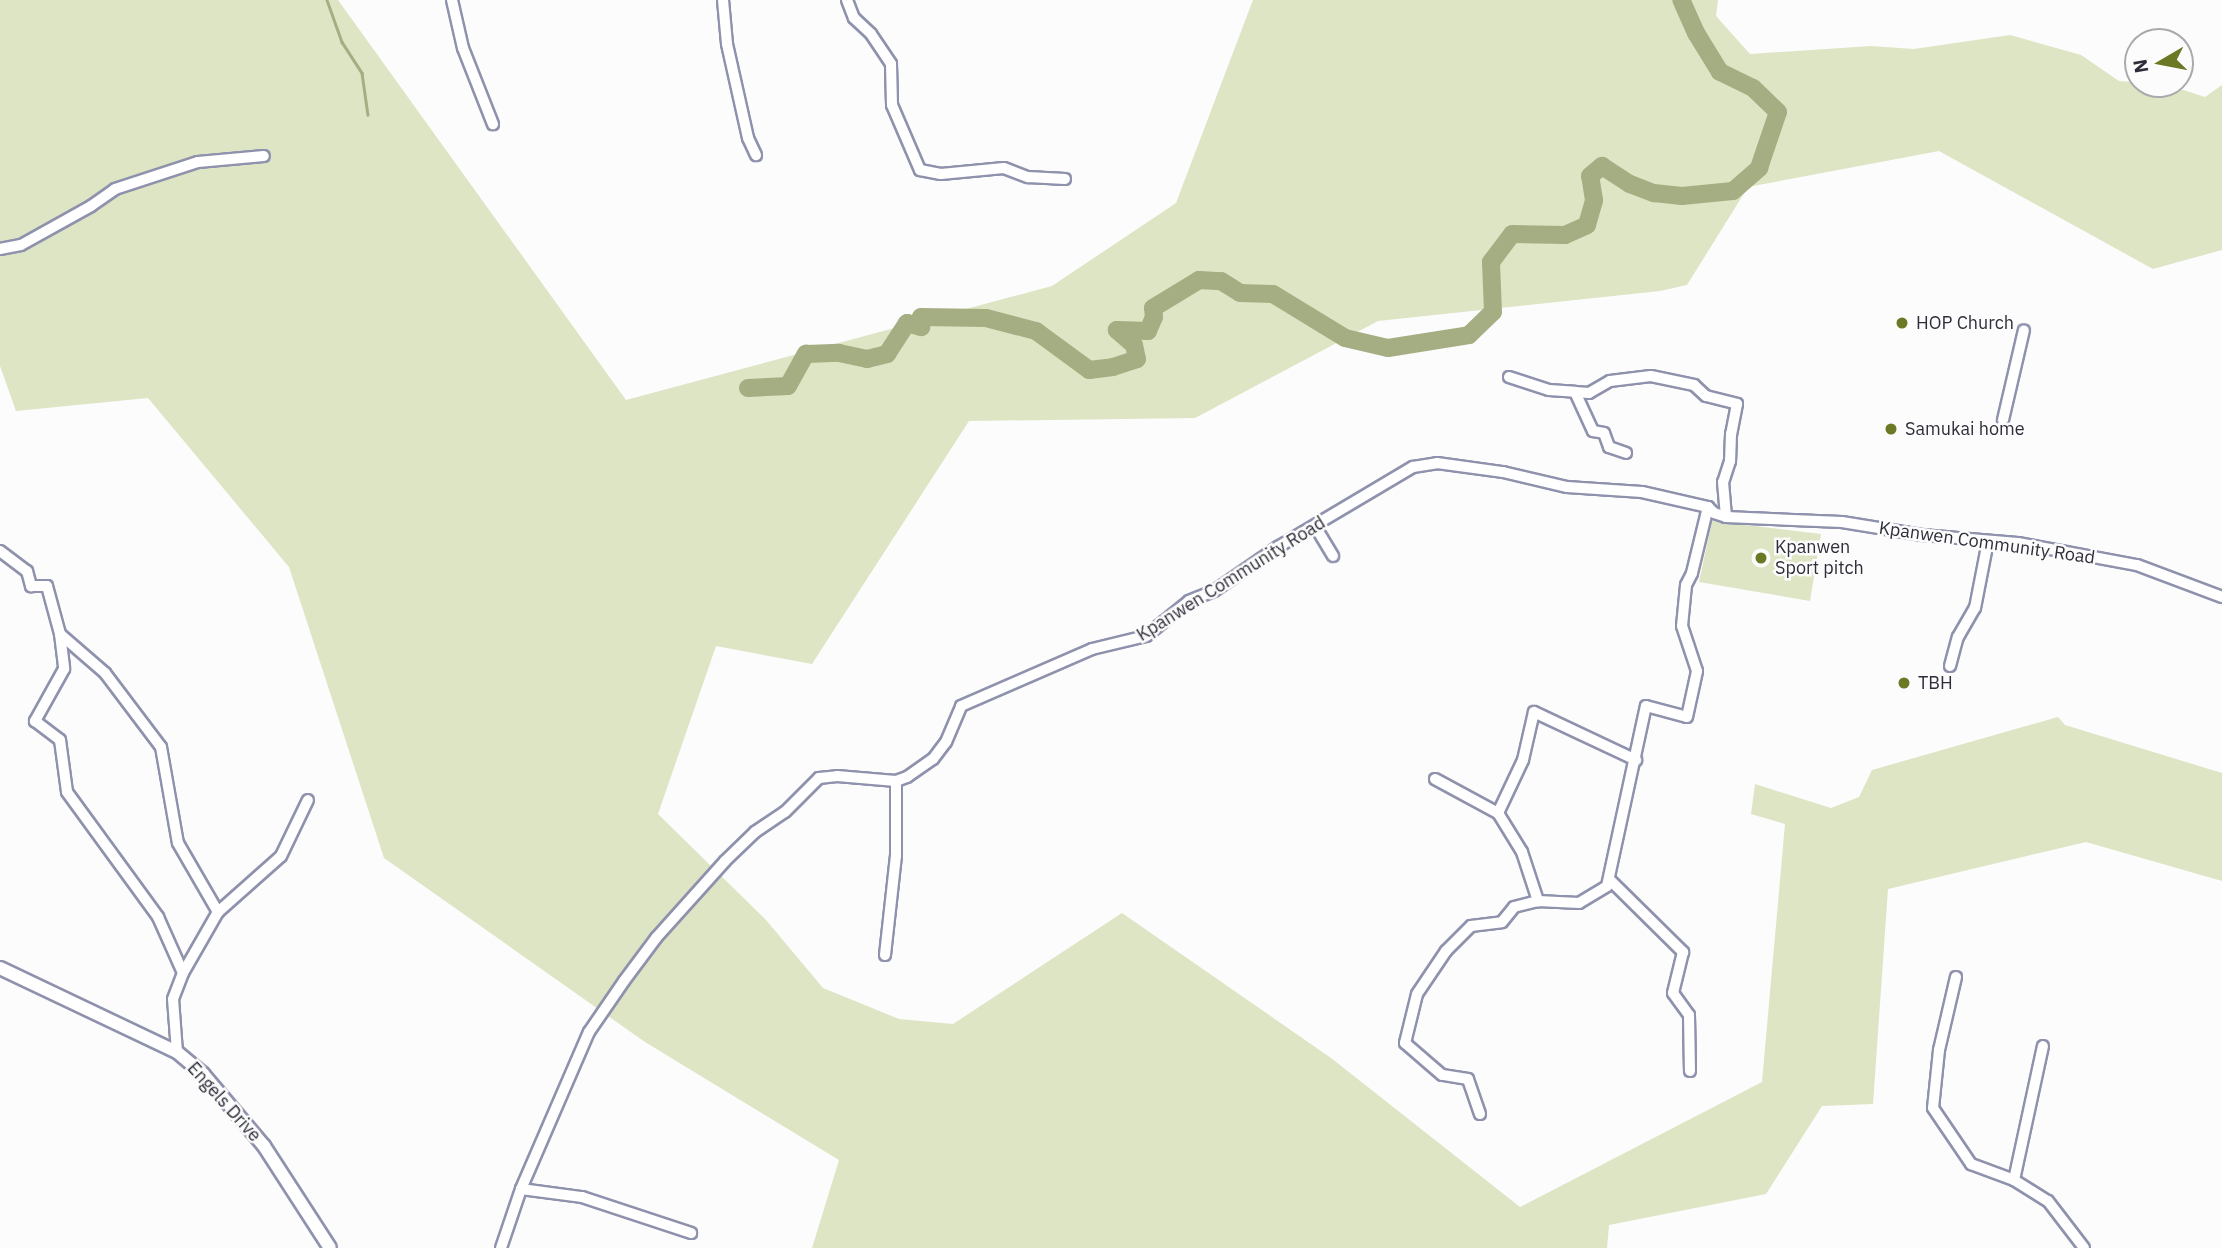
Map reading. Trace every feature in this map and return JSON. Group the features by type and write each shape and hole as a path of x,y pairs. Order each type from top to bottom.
{"street":[{"path":"452,0 463,48 493,124"},
{"path":"723,0 730,57 748,138 756,155"},
{"path":"847,0 854,18 871,34 891,64 892,105 920,170 941,174 1004,168 1028,177 1065,179"},
{"path":"0,249 21,245 91,206 115,189 198,162 264,156"},
{"path":"2003,420 2024,330"},
{"path":"1509,377 1549,390 1589,393 1610,381 1651,376 1694,385 1706,396 1737,404 1731,434 1730,461 1723,482 1726,517"},
{"path":"1574,392 1593,431 1604,433 1609,447 1626,453"},
{"name":"Kpanwen Community Road","path":"896,781 933,759 946,742 961,706 1092,649 1146,636 1189,601 1214,591 1278,547 1413,467 1437,463 1503,472 1567,487 1642,492 1708,507 1714,513 1726,517 1842,522 2018,543 2137,565 2222,597"},
{"path":"1480,1114 1468,1079 1442,1075 1405,1043 1417,994 1446,951 1471,926 1502,922 1514,907 1538,901 1579,903 1608,886 1646,706 1686,717 1697,671 1682,626 1686,585 1692,573 1708,507"},
{"path":"1315,526 1333,556"},
{"path":"1950,666 1958,637 1975,608 1988,541"},
{"path":"0,551 27,571 31,586 47,586 60,635 64,669 35,721 60,740 67,792 158,917 183,973"},
{"path":"60,635 105,673 161,747 178,843 218,912"},
{"path":"1498,813 1523,760 1534,712 1636,760"},
{"path":"501,1248 521,1189 589,1032 656,938 725,861 755,832 785,812 819,778 837,776 896,781 896,856 885,955"},
{"path":"1435,779 1498,813 1522,852 1538,901"},
{"path":"177,1052 173,999 183,973 218,912 281,856 308,800"},
{"path":"1610,880 1683,952 1673,993 1689,1015 1690,1071"},
{"name":"Engels Drive","path":"0,968 177,1052 203,1074 264,1146 330,1248"},
{"path":"1956,977 1939,1050 1933,1108 1971,1164 2014,1180 2048,1201 2084,1248"},
{"path":"2014,1180 2043,1046"},
{"path":"521,1189 582,1197 691,1233"}],"green space":[{"path":"0,0 338,0 626,400 1052,286 1176,203 1253,0 1718,0 1716,16 1750,54 1871,46 1914,49 2010,35 2081,55 2119,81 2124,81 2124,98 2194,98 2194,93 2205,97 2222,85 2222,250 2153,269 1939,151 1748,187 1687,285 1660,291 1378,321 1195,418 969,421 812,664 716,646 658,814 766,920 823,988 899,1019 953,1024 1122,913 1331,1058 1520,1207 1762,1082 1785,824 1751,814 1755,784 1831,808 1859,797 1872,770 2058,717 2065,725 2222,773 2222,881 2086,842 1888,889 1873,1104 1822,1106 1766,1194 1609,1225 1607,1248 812,1248 839,1160 645,1042 384,858 289,567 148,398 16,411 0,366"},
{"name":"Kpanwen Sport pitch","path":"1712,521 1821,534 1810,601 1699,582"}],"waterway":[{"path":"327,0 342,42 362,73 368,115"},
{"path":"748,388 788,386 806,354 839,353 867,359 887,354 907,323 921,327 921,317 986,318 1036,331 1089,370 1113,367 1137,359 1134,345 1117,330 1148,331 1154,317 1153,308 1199,280 1221,281 1240,293 1273,294 1345,338 1388,348 1469,335 1493,312 1491,262 1512,234 1565,235 1587,225 1594,200 1590,176 1602,166 1630,184 1654,193 1682,196 1733,191 1759,168 1778,112 1753,88 1720,72 1696,33 1681,0"}],"place":[{"name":"HOP Church","path":"1902,323"},
{"name":"Samukai home","path":"1891,429"},
{"name":"Kpanwen Sport pitch","path":"1761,558"},
{"name":"TBH","path":"1904,683"}]}
